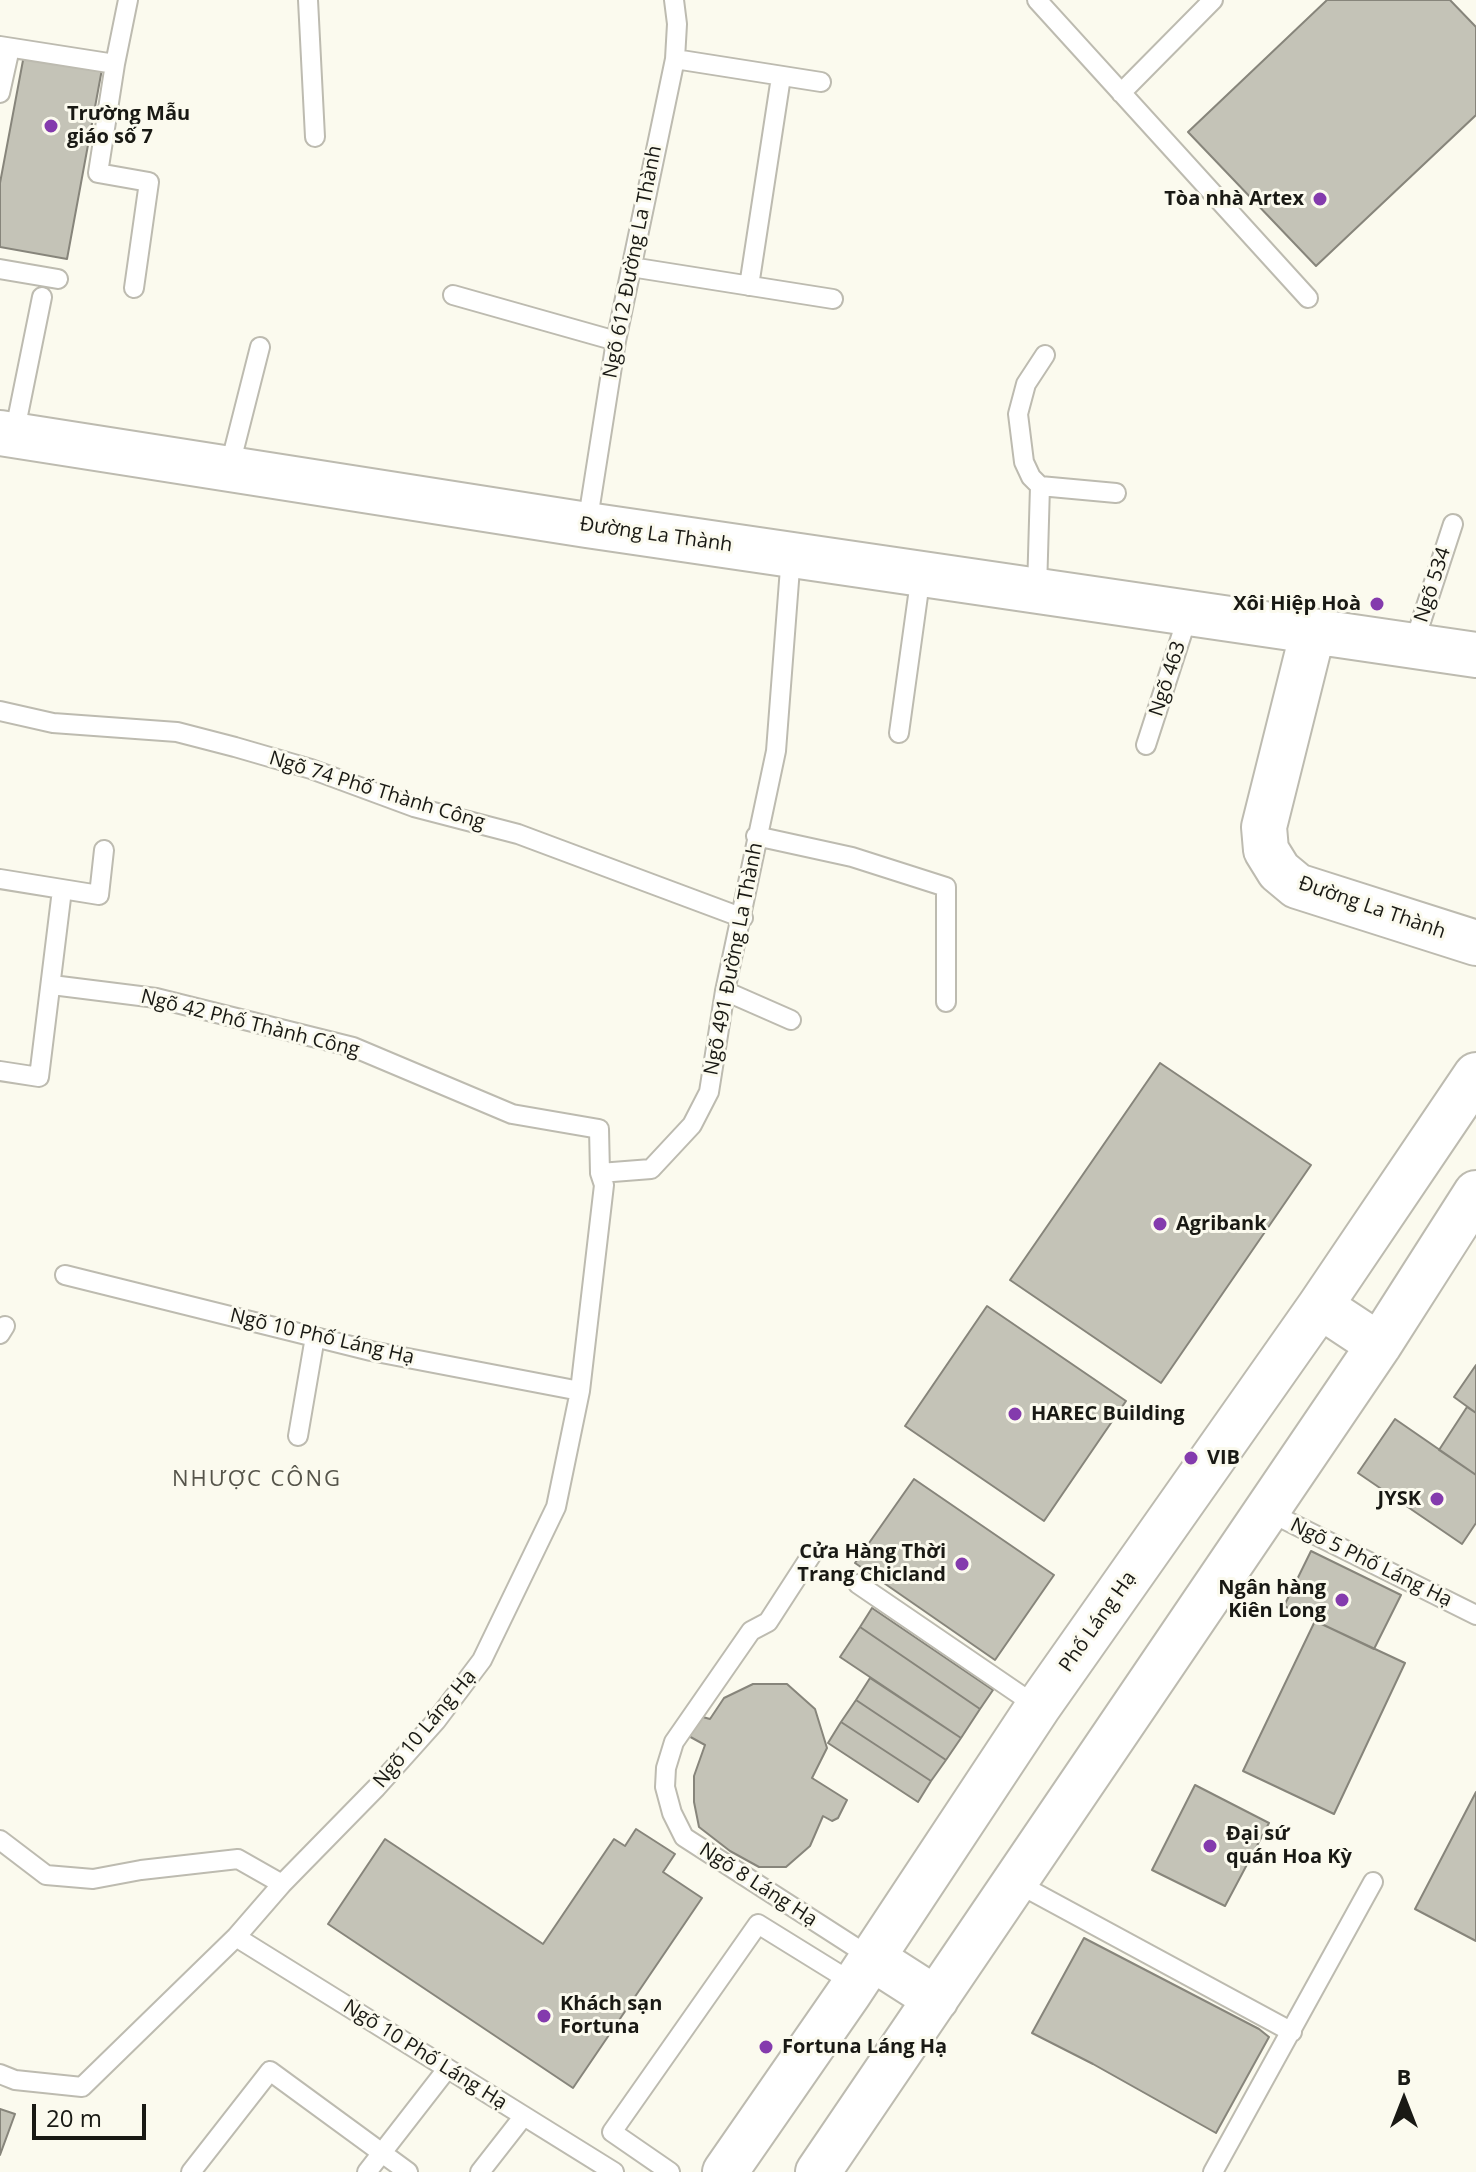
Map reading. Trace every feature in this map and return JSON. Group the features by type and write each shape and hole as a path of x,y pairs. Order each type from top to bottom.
{"main road":[{"name":"Đường La Thành","path":"7,434 587,525 1476,655"},
{"name":"Đường La Thành","path":"1313,631 1264,827 1266,850 1279,871 1297,886 1476,943"},
{"name":"Phố Láng Hạ","path":"725,2172 864,1971 1038,1707 1320,1306 1476,1075"},
{"path":"818,2172 1379,1345 1476,1193"},
{"path":"1320,1306 1379,1345"},
{"path":"864,1971 936,1999"}],"lane":[{"path":"128,0 98,173 149,182 134,288"},
{"path":"308,0 315,137"},
{"name":"Ngõ 612 Đường La Thành","path":"587,525 616,341 675,59 677,24 674,0"},
{"path":"1037,0 1308,298"},
{"path":"1121,93 1213,0"},
{"path":"0,93 5,47 115,64"},
{"path":"675,59 821,82"},
{"path":"749,286 781,77"},
{"path":"631,267 833,299"},
{"path":"0,269 58,279"},
{"path":"453,295 616,341"},
{"path":"7,434 42,297"},
{"path":"229,469 260,347"},
{"path":"1045,355 1026,384 1018,414 1024,462 1031,477 1040,486 1116,493"},
{"path":"1037,590 1040,486"},
{"name":"Ngõ 534","path":"1413,646 1453,524"},
{"name":"Ngõ 491 Đường La Thành","path":"600,1173 651,1169 692,1125 709,1092 725,991 743,918 756,836 776,751 791,555"},
{"path":"899,733 921,574"},
{"name":"Ngõ 463","path":"1146,745 1189,612"},
{"name":"Ngõ 74 Phố Thành Công","path":"0,711 53,723 177,732 235,747 311,769 414,807 518,834 743,918"},
{"path":"756,836 852,857 946,887 946,1002"},
{"path":"0,879 99,895 104,850"},
{"path":"0,1071 39,1077 62,890"},
{"name":"Ngõ 42 Phố Thành Công","path":"52,985 156,998 353,1047 512,1114 599,1129 600,1173"},
{"path":"725,991 791,1020"},
{"path":"580,1391 604,1185 600,1173"},
{"name":"Ngõ 10 Phố Láng Hạ","path":"65,1275 371,1351 580,1391"},
{"path":"298,1436 315,1337"},
{"name":"Ngõ 10 Láng Hạ","path":"0,2074 15,2080 82,2087 236,1937 436,1721 482,1660 556,1507 580,1391"},
{"name":"Ngõ 5 Phố Láng Hạ","path":"1266,1511 1476,1615"},
{"name":"Ngõ 8 Láng Hạ","path":"812,1554 768,1622 751,1631 674,1742 666,1768 665,1787 672,1813 684,1837 864,1971"},
{"path":"858,1584 1038,1707"},
{"path":"0,1840 46,1875 93,1879 238,1859 282,1884"},
{"path":"1015,1882 1292,2032"},
{"path":"1213,2172 1373,1882"},
{"path":"670,2172 612,2132 758,1924 864,1971"},
{"name":"Ngõ 10 Phố Láng Hạ","path":"236,1937 614,2172"},
{"path":"367,2172 447,2069"},
{"path":"191,2172 270,2071 408,2172"},
{"path":"480,2172 523,2117"}],"building":[{"name":"Tòa nhà Artex","path":"1327,0 1450,0 1476,27 1476,115 1316,266 1188,132"},
{"name":"Trường Mẫu giáo số 7","path":"24,55 102,69 67,259 0,247 0,183"},
{"name":"Agribank","path":"1160,1063 1311,1165 1161,1383 1010,1280"},
{"name":"HAREC Building","path":"987,1306 1126,1401 1044,1521 905,1426"},
{"path":"1476,1365 1476,1413 1454,1397"},
{"path":"1467,1407 1476,1413 1476,1475 1439,1450"},
{"name":"JYSK","path":"1395,1419 1476,1475 1476,1523 1462,1544 1358,1473"},
{"path":"914,1479 1054,1575 995,1660 855,1563"},
{"name":"Ngân hàng Kiên Long","path":"1311,1551 1401,1595 1374,1649 1284,1606"},
{"path":"872,1608 993,1690 980,1709 860,1627"},
{"path":"1315,1621 1405,1663 1334,1814 1243,1771"},
{"path":"860,1627 980,1709 961,1738 840,1657"},
{"path":"870,1678 961,1738 946,1760 856,1700"},
{"path":"753,1684 787,1684 815,1709 827,1748 812,1778 847,1800 838,1818 832,1821 823,1816 810,1846 786,1867 759,1867 730,1851 699,1827 694,1802 694,1776 705,1745 685,1734 699,1716 710,1719 724,1698"},
{"path":"856,1700 946,1760 931,1781 841,1722"},
{"path":"841,1722 931,1781 918,1802 828,1743"},
{"name":"Đại sứ quán Hoa Kỳ","path":"1195,1785 1269,1823 1225,1906 1152,1870"},
{"path":"1476,1792 1476,1941 1415,1909"},
{"name":"Khách sạn Fortuna","path":"636,1829 675,1854 663,1872 702,1898 573,2088 328,1924 385,1839 543,1944 614,1839 625,1846"},
{"path":"1084,1938 1269,2037 1216,2133 1032,2033"},
{"path":"0,2109 15,2114 0,2155"}],"place":[{"name":"Trường Mẫu giáo số 7","path":"51,126"},
{"name":"Tòa nhà Artex","path":"1320,199"},
{"name":"Xôi Hiệp Hoà","path":"1377,604"},
{"name":"Agribank","path":"1160,1224"},
{"name":"HAREC Building","path":"1015,1414"},
{"name":"VIB","path":"1191,1458"},
{"name":"JYSK","path":"1437,1499"},
{"name":"Cửa Hàng Thời Trang Chicland","path":"962,1564"},
{"name":"Ngân hàng Kiên Long","path":"1342,1600"},
{"name":"Đại sứ quán Hoa Kỳ","path":"1210,1846"},
{"name":"Khách sạn Fortuna","path":"544,2016"},
{"name":"Fortuna Láng Hạ","path":"766,2047"}],"district":[{"name":"NHƯỢC CÔNG","path":"257,1480"}]}
